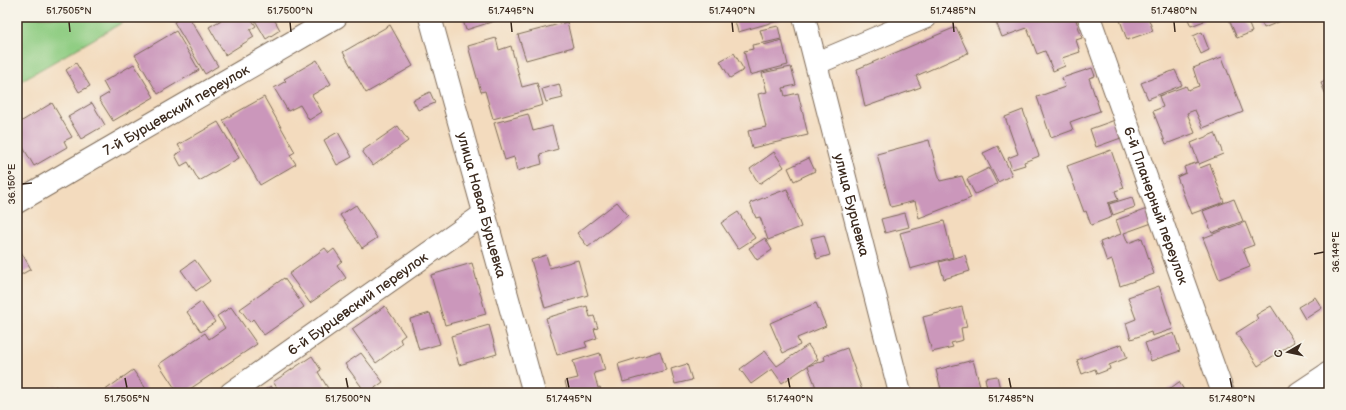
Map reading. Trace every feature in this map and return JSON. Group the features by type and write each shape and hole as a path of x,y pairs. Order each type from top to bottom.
{"street":[{"name":"7-й Бурцевский переулок","path":"17,202 336,17"},
{"name":"улица Новая Бурцевка","path":"430,17 534,393"},
{"name":"улица Бурцевка","path":"804,17 900,393"},
{"path":"816,63 926,17"},
{"name":"6-й Планерный переулок","path":"1089,17 1223,393"},
{"name":"6-й Бурцевский переулок","path":"231,393 484,214"},
{"path":"1299,393 1329,373"}],"green space":[{"path":"17,17 132,17 17,83"}],"building":[{"path":"182,17 189,17 218,66 205,74 174,22"},
{"path":"222,17 250,17 256,26 250,30 254,37 225,55 209,27 223,19"},
{"path":"253,17 273,17 280,30 266,39"},
{"path":"462,17 507,17 466,30"},
{"path":"734,17 780,17 781,20 738,32"},
{"path":"994,17 1075,17 1082,38 1076,40 1080,52 1062,58 1065,66 1053,71 1045,51 1037,54 1027,28 1002,37"},
{"path":"1129,17 1148,17 1153,31 1127,40 1120,20"},
{"path":"1187,17 1203,17 1204,21 1191,26"},
{"path":"1228,17 1246,17 1252,32 1237,38"},
{"path":"1259,17 1281,17 1283,20 1264,28"},
{"path":"567,22 573,47 526,60 518,35"},
{"path":"390,25 413,66 366,93 343,52"},
{"path":"778,26 781,39 764,43 760,30"},
{"path":"956,27 968,53 916,76 921,87 865,107 857,69"},
{"path":"176,31 199,70 158,94 135,55"},
{"path":"1202,32 1209,50 1201,54 1193,36"},
{"path":"496,38 499,50 511,46 522,87 537,83 543,105 493,119 485,91 481,92 468,46"},
{"path":"782,40 788,65 750,75 744,51 753,49 752,45 763,43 764,45"},
{"path":"734,53 744,70 730,78 720,61"},
{"path":"1222,57 1243,112 1203,128 1195,110 1187,113 1195,133 1166,144 1153,111 1163,107 1159,96 1186,86 1188,90 1199,86 1193,68"},
{"path":"317,60 331,84 312,95 322,112 309,120 300,105 288,111 274,88 286,81 284,79"},
{"path":"76,63 90,86 79,92 66,70"},
{"path":"134,64 154,97 113,121 99,99 109,93 103,82"},
{"path":"791,67 796,85 783,88 785,96 798,93 808,135 752,148 748,131 766,127 758,94 767,92 762,73"},
{"path":"1092,68 1095,76 1089,78 1100,111 1070,122 1073,130 1051,138 1037,97 1065,87 1062,78"},
{"path":"1175,70 1182,85 1148,99 1141,83"},
{"path":"1329,79 1329,102 1321,83"},
{"path":"559,84 563,98 546,102 542,89"},
{"path":"430,92 435,103 418,110 413,100"},
{"path":"264,97 295,152 290,155 296,164 260,185 223,120"},
{"path":"52,103 72,137 64,141 67,147 34,166 17,137 17,124"},
{"path":"92,103 105,125 81,139 68,117"},
{"path":"1023,110 1039,156 1024,162 1025,165 1012,169 1008,158 1018,154 1005,117"},
{"path":"528,114 533,131 552,126 558,149 540,154 542,164 517,171 514,157 505,160 494,123"},
{"path":"1115,120 1121,138 1096,147 1090,129"},
{"path":"218,122 239,158 199,181 188,162 181,166 175,155 182,151 178,145"},
{"path":"398,126 408,141 373,166 362,151"},
{"path":"338,132 352,157 337,165 324,140"},
{"path":"1215,133 1223,154 1199,164 1191,143"},
{"path":"929,140 940,181 962,176 971,198 919,218 915,201 891,207 877,154"},
{"path":"998,146 1012,175 998,182 983,153"},
{"path":"1111,150 1124,188 1115,191 1118,200 1108,203 1112,217 1091,225 1086,211 1084,212 1067,166"},
{"path":"774,152 784,167 759,184 750,169"},
{"path":"809,158 815,171 794,181 788,168"},
{"path":"1198,162 1200,168 1210,164 1224,202 1191,214 1177,177 1186,173 1184,167"},
{"path":"989,168 997,184 975,194 967,179"},
{"path":"787,189 801,227 768,240 760,217 756,218 750,203"},
{"path":"1132,197 1135,207 1113,215 1109,204"},
{"path":"1234,199 1243,221 1212,233 1203,211"},
{"path":"617,202 628,215 588,247 577,233"},
{"path":"356,205 377,238 362,248 340,215"},
{"path":"1147,209 1152,223 1124,233 1128,243 1142,238 1154,274 1120,286 1112,260 1107,262 1100,242 1121,234 1116,220"},
{"path":"738,212 755,238 738,249 721,223"},
{"path":"905,213 909,227 885,233 881,219"},
{"path":"944,221 953,257 910,269 900,233"},
{"path":"1245,222 1254,245 1243,249 1250,267 1219,279 1203,238"},
{"path":"824,235 830,255 817,259 811,238"},
{"path":"765,238 772,250 757,260 749,248"},
{"path":"17,245 31,269 17,277"},
{"path":"325,248 329,253 334,249 342,261 337,265 346,278 310,303 289,274"},
{"path":"546,255 550,268 578,260 588,295 545,308 531,260"},
{"path":"965,255 970,271 944,279 939,262"},
{"path":"195,260 210,281 196,291 181,270"},
{"path":"472,263 486,314 445,325 431,275"},
{"path":"284,278 304,307 264,335 253,319 250,322 240,309"},
{"path":"1159,286 1173,329 1152,336 1151,332 1131,339 1126,323 1136,319 1128,297"},
{"path":"1315,297 1322,308 1305,319 1298,307"},
{"path":"201,302 215,322 201,332 187,312"},
{"path":"816,303 826,326 797,338 800,345 783,353 770,323"},
{"path":"385,306 405,335 400,339 402,344 376,363 352,329"},
{"path":"587,306 590,317 594,316 598,328 594,329 597,338 585,342 587,347 557,355 546,318"},
{"path":"1271,306 1294,342 1258,366 1236,333 1258,319 1256,315"},
{"path":"231,307 257,344 184,393 178,393 159,364 205,333 209,339 225,328 217,316"},
{"path":"962,307 967,327 961,328 963,340 951,343 953,347 932,352 923,317"},
{"path":"430,313 440,344 419,350 410,319"},
{"path":"489,325 497,354 459,365 451,336"},
{"path":"1174,333 1180,351 1151,361 1145,343"},
{"path":"1122,344 1127,358 1109,365 1110,369 1097,374 1095,369 1082,374 1077,360"},
{"path":"808,345 818,359 782,383 772,369 751,384 740,369 765,351 777,366"},
{"path":"847,348 863,393 818,393 808,366 825,360 824,356"},
{"path":"660,351 666,370 623,382 618,364"},
{"path":"361,353 383,382 368,393 366,393 345,364"},
{"path":"600,353 605,370 594,373 598,388 600,387 602,393 568,393 565,381 578,378 573,361"},
{"path":"312,356 321,370 318,372 329,390 325,393 281,393 273,382"},
{"path":"973,360 982,393 942,393 936,370"},
{"path":"687,364 692,380 675,384 671,369"},
{"path":"133,370 149,393 106,393 104,391"},
{"path":"997,376 1001,393 988,393 985,378"},
{"path":"1179,382 1186,393 1164,393"},
{"path":"56,386 62,393 47,393"},
{"path":"271,386 276,393 260,393"}]}
